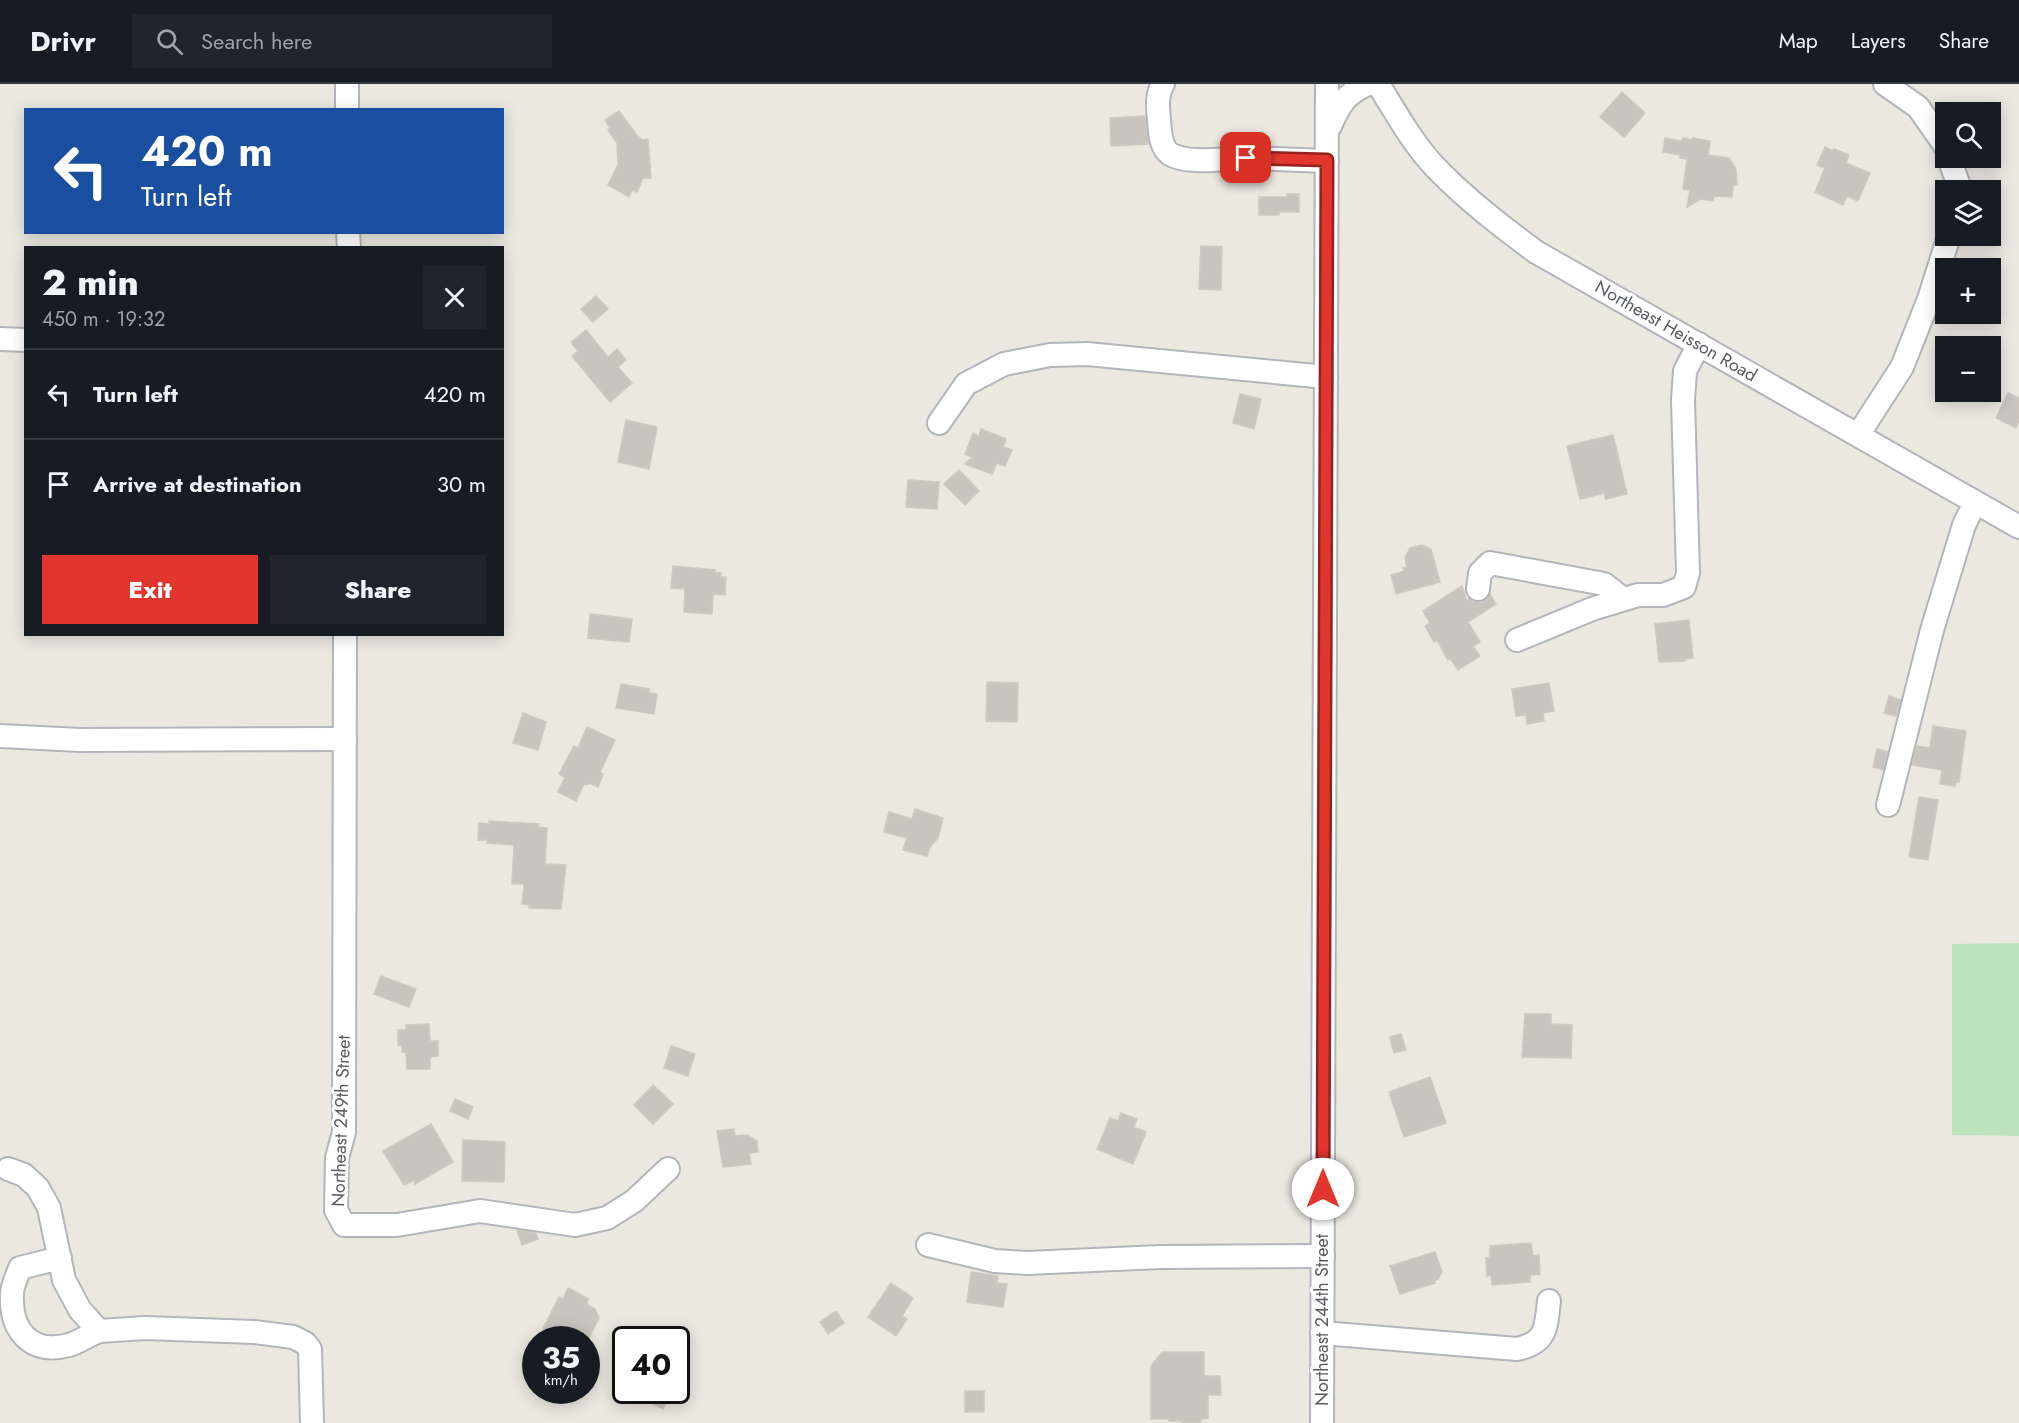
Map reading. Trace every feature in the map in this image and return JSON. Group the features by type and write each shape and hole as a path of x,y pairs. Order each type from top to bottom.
{"street":[{"path":"347,84 347,108"},
{"path":"1163,84 1159,89 1158,105 1161,137 1164,148 1170,154 1186,159 1327,160"},
{"path":"1327,133 1328,84"},
{"name":"Northeast 244th Street","path":"1322,1423 1327,133 1341,103 1356,89 1368,84"},
{"name":"Northeast Heisson Road","path":"1377,84 1410,135 1435,167 1481,212 1536,252 2019,527"},
{"path":"1885,84 1918,107 1935,131"},
{"path":"1858,435 1902,367 1929,298 1946,246"},
{"path":"0,339 24,340"},
{"path":"1517,640 1623,599 1638,595 1663,595 1684,587 1688,573 1683,400 1685,371 1699,344"},
{"path":"939,423 966,384 1004,364 1050,356 1088,354 1326,377"},
{"path":"1887,805 1932,630 1964,525 1975,503"},
{"path":"1478,589 1480,573 1490,563 1604,584 1623,599"},
{"name":"Northeast 249th Street","path":"345,636 344,1132 337,1158 336,1210 344,1225 397,1225 480,1211 575,1225 607,1218 634,1201 668,1169"},
{"path":"0,736 80,740 345,738"},
{"path":"8,1169 24,1175 38,1188 49,1208 64,1280 80,1310 99,1331"},
{"path":"928,1245 995,1261 1027,1263 1160,1257 1323,1256"},
{"path":"60,1258 20,1268 12,1293 18,1331 33,1344 52,1348 71,1345 99,1331 145,1328 254,1332 293,1336 310,1349 312,1423"},
{"path":"1322,1333 1517,1349 1537,1342 1546,1329 1549,1301"}],"green space":[{"path":"2019,943 2019,1136 1952,1135 1952,944"}],"building":[{"path":"1622,92 1645,113 1624,137 1600,117"},
{"path":"619,111 642,140 648,139 651,178 643,178 637,192 632,190 629,197 608,185 618,165 617,143 608,130 610,128 605,120"},
{"path":"1145,116 1148,144 1111,146 1110,118"},
{"path":"1665,138 1682,141 1683,138 1692,140 1693,138 1710,141 1708,155 1729,158 1736,169 1737,184 1733,186 1732,197 1714,196 1713,201 1701,199 1687,207 1690,190 1683,189 1687,159 1680,158 1680,155 1663,152"},
{"path":"1825,147 1849,155 1846,163 1870,173 1858,201 1847,196 1843,205 1815,192 1825,168 1817,165"},
{"path":"1287,194 1299,194 1299,212 1259,215 1259,197 1287,197"},
{"path":"1201,246 1222,247 1221,290 1199,289"},
{"path":"596,296 608,309 593,322 581,309"},
{"path":"586,330 608,357 617,349 626,360 618,367 632,383 610,402 572,356 578,351 571,342"},
{"path":"2008,393 2019,398 2019,420 2016,428 1996,418"},
{"path":"1240,394 1261,399 1254,429 1233,423"},
{"path":"626,420 657,427 649,469 618,462"},
{"path":"981,429 1006,439 1003,447 1012,450 1005,466 997,463 992,474 965,464 972,457 965,454 973,433 979,436"},
{"path":"1613,435 1627,494 1606,499 1604,493 1580,499 1567,446"},
{"path":"959,470 979,491 965,505 944,484"},
{"path":"908,480 939,482 937,509 906,507"},
{"path":"1422,545 1431,549 1440,582 1396,594 1391,575 1404,571 1403,568 1407,567 1405,558 1410,548"},
{"path":"673,566 715,570 721,573 721,577 726,577 725,595 713,594 712,614 684,612 685,589 671,588"},
{"path":"1462,586 1467,601 1469,599 1483,602 1490,594 1496,604 1468,622 1480,642 1473,646 1480,656 1458,670 1450,658 1448,660 1437,640 1434,642 1425,626 1430,623 1423,611"},
{"path":"590,614 632,619 629,642 588,638"},
{"path":"1689,620 1693,658 1685,659 1685,661 1659,662 1655,624"},
{"path":"987,682 1018,683 1017,722 986,721"},
{"path":"1549,683 1554,711 1543,713 1544,721 1527,724 1526,715 1516,716 1512,689"},
{"path":"621,684 649,689 649,693 657,694 654,714 616,708"},
{"path":"1889,696 1901,700 1896,716 1884,713"},
{"path":"523,713 546,722 538,750 513,743"},
{"path":"1933,726 1966,731 1959,782 1956,782 1955,786 1940,784 1942,770 1912,765 1917,746 1930,748"},
{"path":"587,727 615,740 600,772 603,774 598,787 589,783 584,784 576,801 558,792 565,777 559,774 574,746 578,748"},
{"path":"1877,749 1888,752 1883,770 1873,767"},
{"path":"1919,797 1938,800 1928,860 1909,857"},
{"path":"915,809 943,818 938,838 930,847 927,856 903,850 907,838 884,832 889,812 912,819"},
{"path":"489,821 539,824 538,827 547,828 545,864 566,865 561,909 529,908 529,905 522,904 524,884 512,884 514,845 478,840 479,823 489,824"},
{"path":"381,976 416,989 409,1007 374,994"},
{"path":"1525,1014 1551,1014 1551,1024 1572,1025 1571,1058 1522,1057"},
{"path":"429,1024 430,1041 438,1041 438,1056 430,1057 430,1069 407,1069 406,1052 402,1052 402,1046 398,1045 398,1030 406,1030 406,1025"},
{"path":"1401,1034 1406,1050 1394,1053 1390,1037"},
{"path":"671,1046 695,1054 688,1076 664,1068"},
{"path":"1430,1077 1446,1123 1404,1137 1389,1092"},
{"path":"653,1085 673,1104 653,1124 634,1105"},
{"path":"455,1099 473,1107 468,1119 450,1111"},
{"path":"1121,1113 1137,1119 1134,1127 1146,1132 1133,1164 1097,1149 1110,1118 1118,1121"},
{"path":"431,1124 453,1162 415,1184 414,1180 404,1185 383,1151"},
{"path":"734,1129 735,1136 747,1135 757,1141 758,1152 749,1153 751,1164 723,1167 717,1131"},
{"path":"463,1140 505,1142 504,1182 462,1181"},
{"path":"517,1230 536,1233 538,1239 522,1245"},
{"path":"1531,1243 1533,1256 1539,1255 1540,1274 1530,1275 1530,1282 1492,1285 1491,1275 1487,1276 1486,1258 1490,1257 1490,1246"},
{"path":"1435,1252 1442,1272 1434,1281 1435,1283 1400,1294 1390,1266"},
{"path":"971,1272 998,1276 997,1283 1007,1284 1003,1307 967,1302"},
{"path":"891,1283 913,1298 902,1316 907,1319 896,1336 868,1317"},
{"path":"568,1288 589,1299 586,1304 595,1309 599,1318 595,1326 544,1326 559,1297 563,1299"},
{"path":"836,1311 844,1323 828,1334 820,1322"},
{"path":"1162,1352 1204,1352 1204,1376 1220,1376 1221,1395 1208,1395 1208,1418 1201,1419 1201,1423 1151,1419 1151,1366"},
{"path":"965,1391 984,1391 984,1412 965,1412"},
{"path":"653,1404 665,1404 663,1409"}],"route":[{"path":"1246,158 1327,160 1323,1189"}]}
